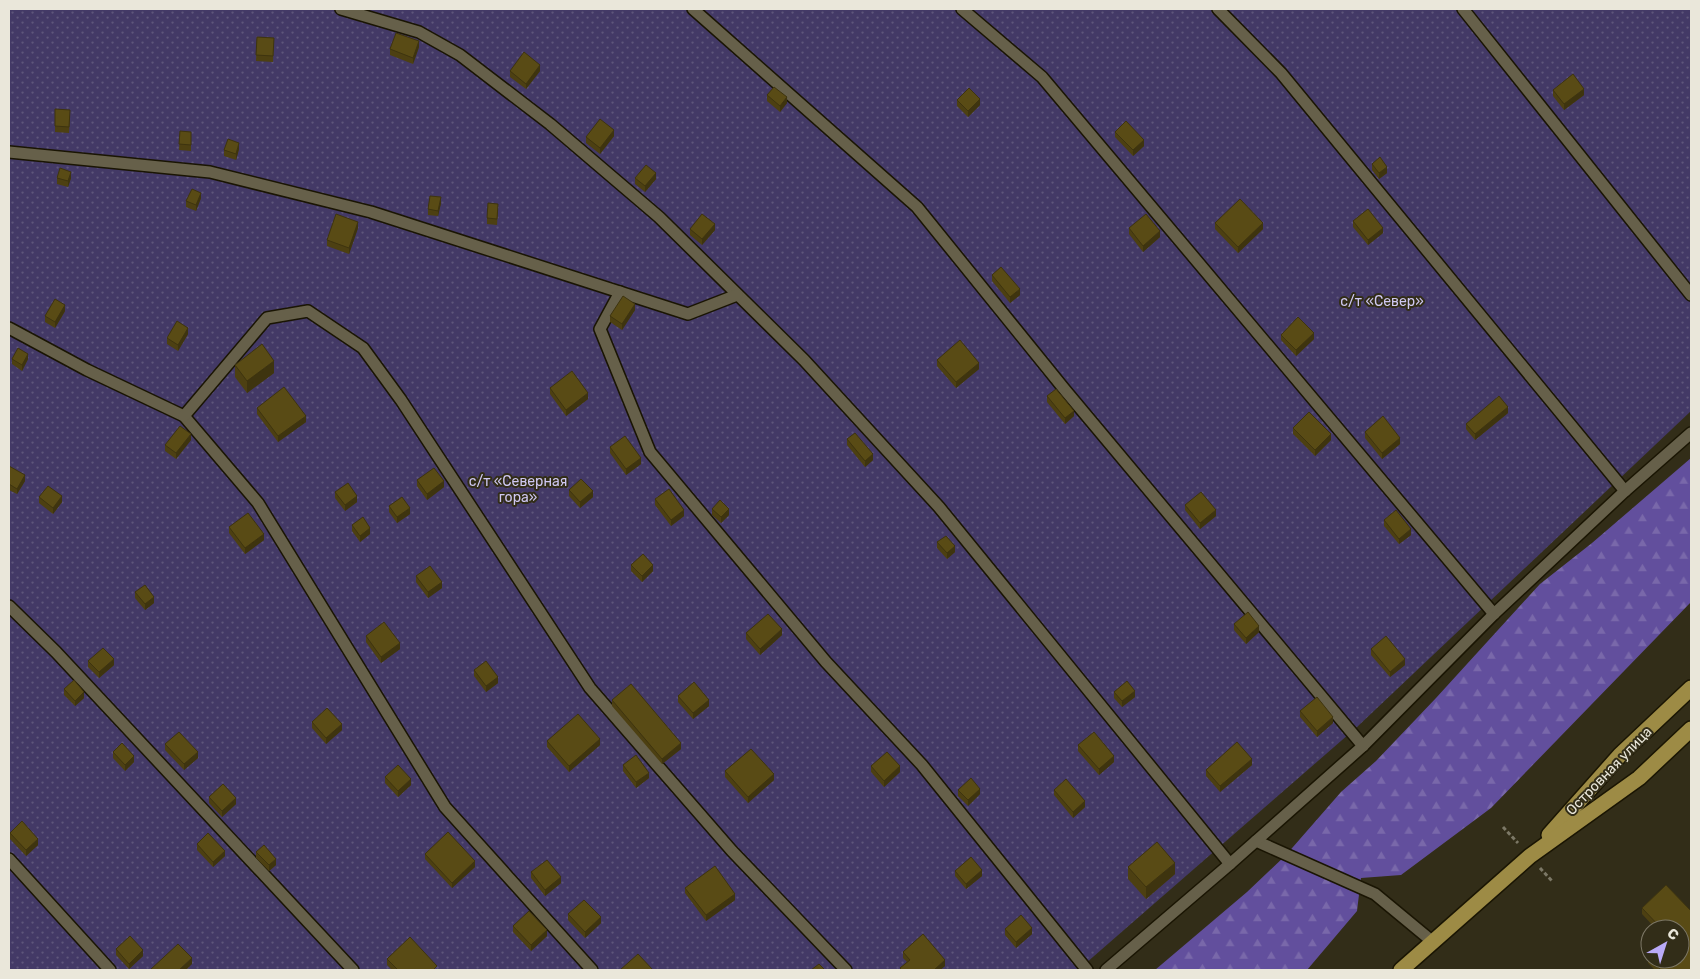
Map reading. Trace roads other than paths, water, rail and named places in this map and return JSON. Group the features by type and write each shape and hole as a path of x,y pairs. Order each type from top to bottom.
{"main road":[{"name":"Островная улица","path":"1530,856 1620,755 1691,688"},
{"name":"Островная улица","path":"1401,970 1530,856 1639,778 1691,729"}],"lane":[{"path":"341,9 419,32 460,55 550,124 659,218 804,360 939,507 1230,864"},
{"path":"693,9 917,207 1065,390 1363,746"},
{"path":"962,9 1042,77 1494,614"},
{"path":"1218,9 1281,73 1625,491"},
{"path":"1463,9 1691,295"},
{"path":"9,152 210,172 371,212 688,314 737,294"},
{"path":"620,292 600,329 650,452 826,662 922,765 1087,970"},
{"path":"184,416 267,318 308,311 363,348 401,400 590,688 732,850 846,970"},
{"path":"9,328 87,370 184,416 258,503 446,807 592,970"},
{"path":"1106,970 1230,864 1363,746 1494,614 1625,491 1691,434"},
{"path":"9,606 63,659 353,970"},
{"path":"1256,841 1375,894 1433,942"},
{"path":"9,859 110,970"}],"park label":[{"name":"с/т «Север»","path":"1382,301"},
{"name":"с/т «Северная гора»","path":"518,490"}]}
